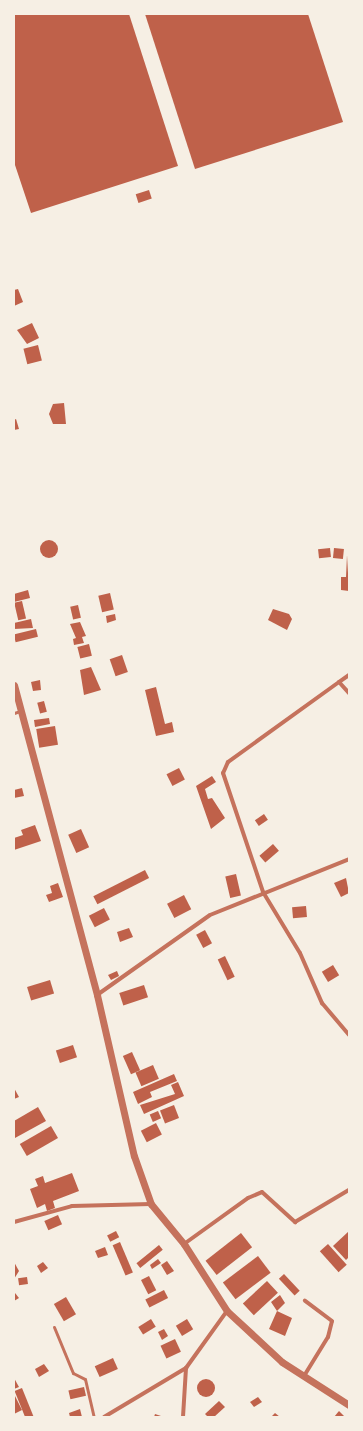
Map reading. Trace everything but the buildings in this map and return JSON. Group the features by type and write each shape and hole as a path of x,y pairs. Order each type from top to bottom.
{"street":[{"path":"349,675 224,766 227,787 263,892 300,953 322,1003 349,1035"},
{"path":"339,682 349,693"},
{"path":"14,685 17,712 97,995 134,1156 151,1204 184,1244 227,1311 282,1362 349,1405"},
{"path":"97,995 210,915 263,892 299,881 349,859"},
{"path":"184,1244 248,1198 262,1192 296,1222 349,1190"},
{"path":"14,1222 72,1206 151,1204"},
{"path":"304,1376 328,1337 332,1321 305,1301"},
{"path":"104,1417 186,1368 227,1311"},
{"path":"183,1417 186,1368"}],"lane":[{"path":"54,1327 74,1373 85,1379 94,1417"}]}
